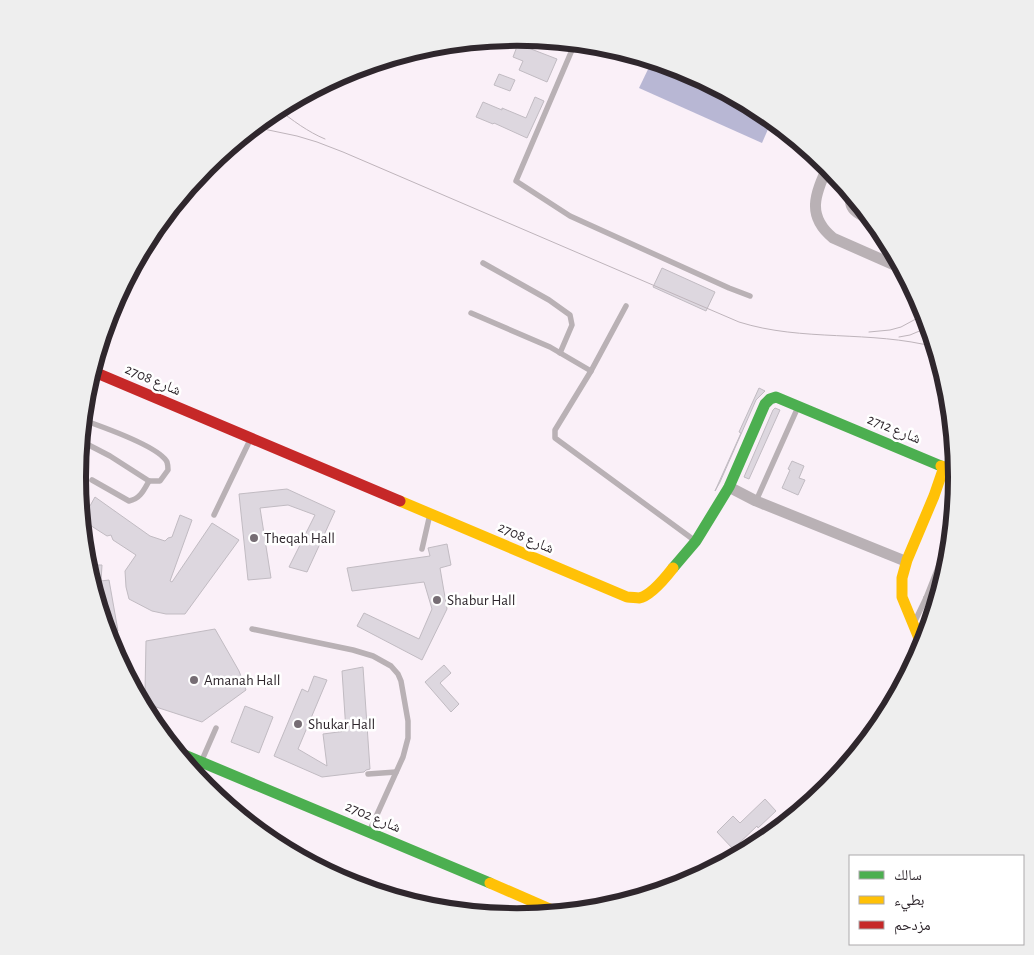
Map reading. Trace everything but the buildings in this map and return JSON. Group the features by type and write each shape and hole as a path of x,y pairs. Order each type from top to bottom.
{"street":[{"path":"824,175 818,187 815,211 822,228 833,238 891,264"},
{"name":"شارع 2708","path":"98,374 627,598 639,598 656,588 696,541 729,487"},
{"name":"شارع 2712","path":"729,487 768,401 776,397 944,466"},
{"path":"917,637 902,596 901,588 906,561 939,486 944,466 948,468"},
{"path":"729,487 756,501 906,561"},
{"name":"شارع 2702","path":"189,757 547,908"}],"lane":[{"path":"572,50 516,181 570,216 750,296"},
{"path":"848,201 854,215 862,219"},
{"path":"483,263 549,300 570,315 572,325 560,353"},
{"path":"626,306 591,371 555,430 555,438 696,541"},
{"path":"472,313 550,347 591,371"},
{"path":"756,501 798,406"},
{"path":"87,444 149,480 160,481 168,470 167,462 156,452 89,422"},
{"path":"214,515 251,439"},
{"path":"92,480 129,501 134,500 144,491 149,480"},
{"path":"422,549 430,514"},
{"path":"913,626 940,563"},
{"path":"926,598 929,604"},
{"path":"252,629 367,654 391,666 398,674 408,721 408,738 403,757 369,832"},
{"path":"201,762 216,728"},
{"path":"368,774 396,772"}],"water":[{"path":"649,67 656,69 708,91 733,104 769,127 762,143 639,88"}],"tram line":[{"path":"285,114 306,129 325,139"},
{"path":"263,129 297,136 343,152 739,322 787,332 886,339 927,345"},
{"path":"869,332 901,327 917,318"},
{"path":"899,337 922,330"}],"traffic: fast":[{"path":"673,568 696,541 729,487 765,404 770,399 776,397 941,466"},
{"path":"189,757 490,883"}],"traffic: slow":[{"path":"918,635 902,597 902,578 907,560 934,496 944,467 941,466"},
{"path":"400,501 627,597 644,597 658,586 673,568"},
{"path":"490,883 547,908"}],"traffic: jam":[{"path":"98,374 400,501"}],"place":[{"name":"Theqah Hall","path":"254,538"},
{"name":"Shabur Hall","path":"437,600"},
{"name":"Amanah Hall","path":"194,680"},
{"name":"Shukar Hall","path":"298,724"}]}
